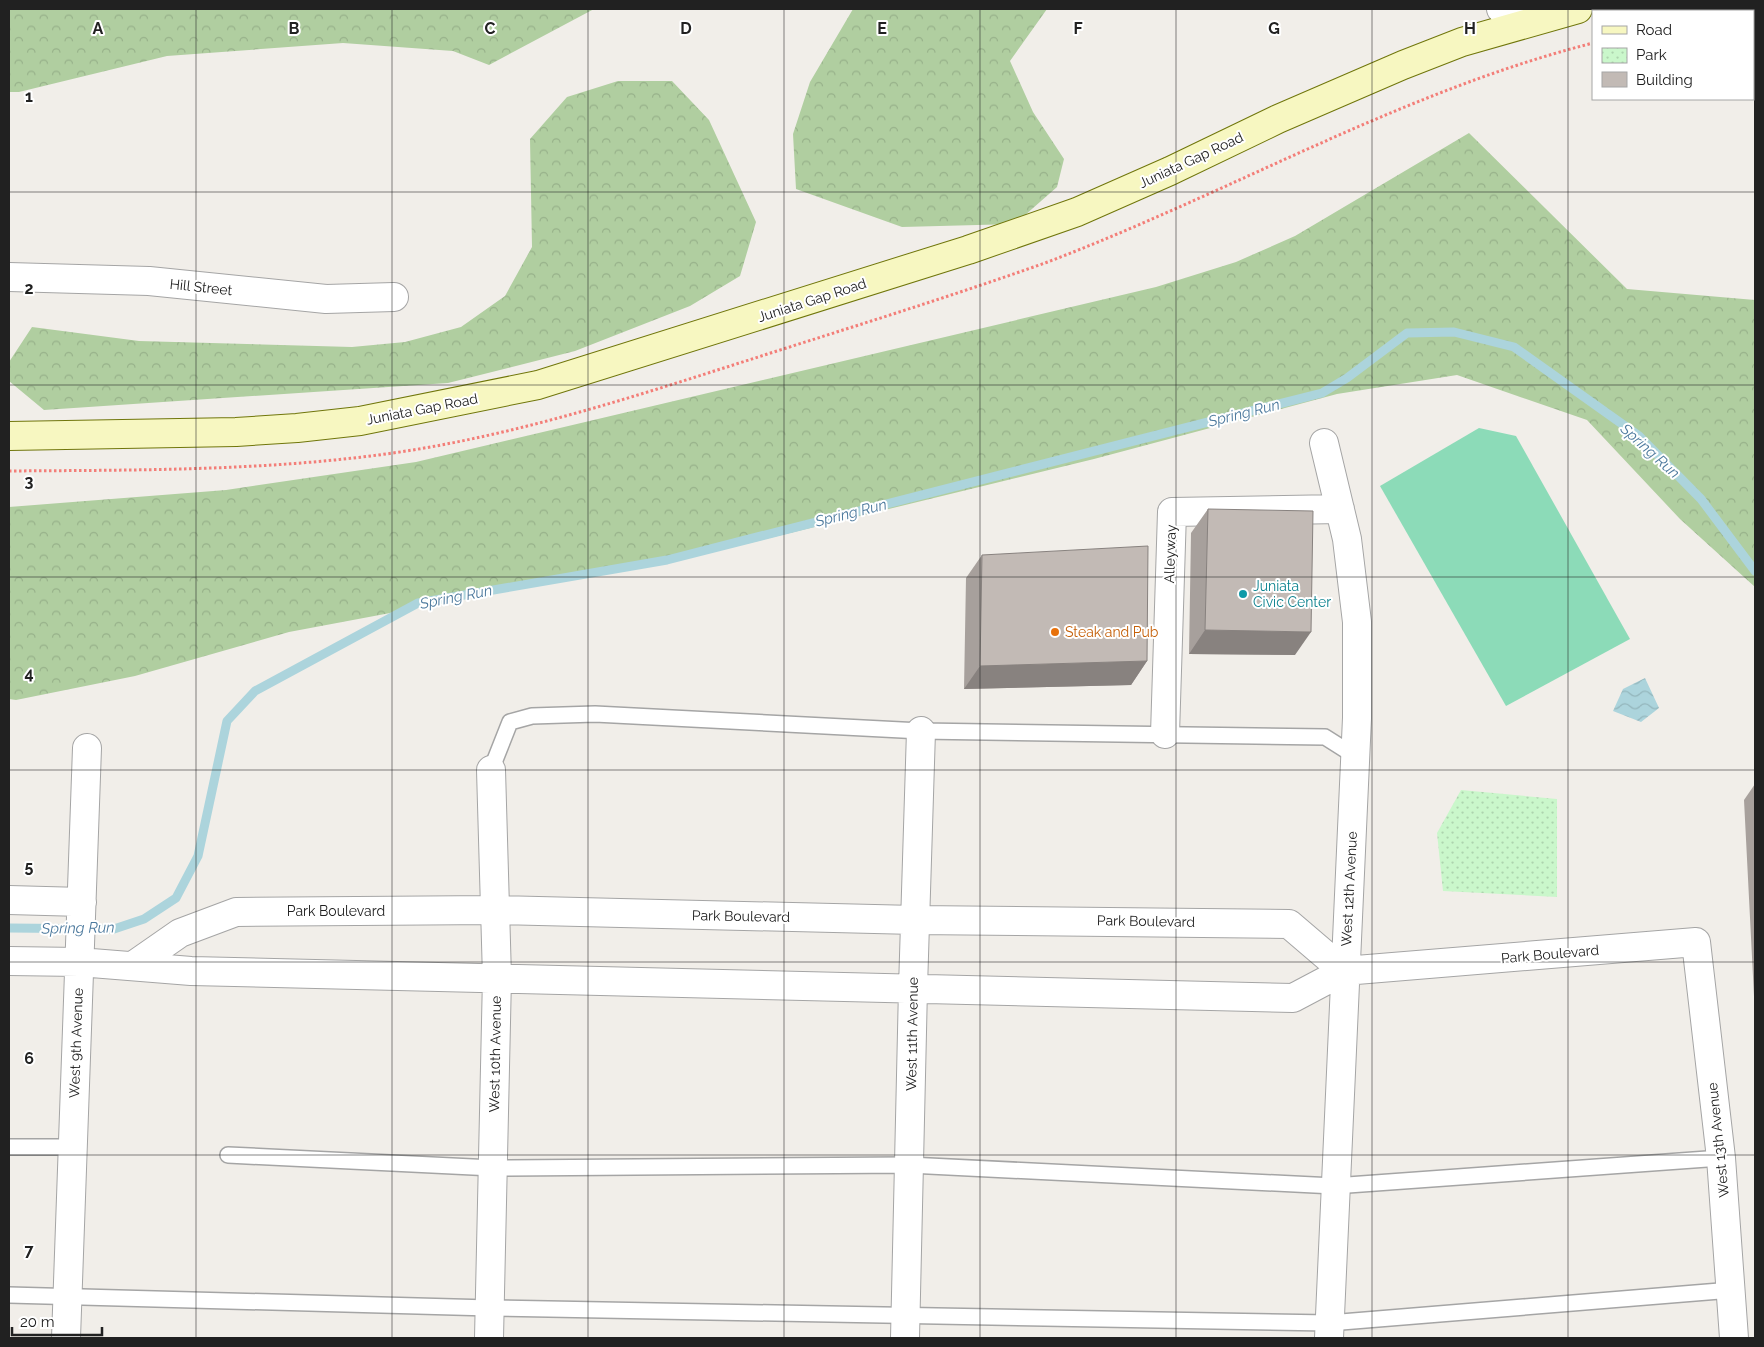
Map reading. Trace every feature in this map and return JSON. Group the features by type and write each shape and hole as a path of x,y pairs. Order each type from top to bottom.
{"main road":[{"name":"Juniata Gap Road","path":"9,436 236,432 296,428 360,421 538,385 959,253 1077,212 1344,89 1522,16 1578,9"}],"street":[{"path":"1502,9 1522,16"},
{"name":"Hill Street","path":"9,277 149,281 326,299 394,297"},
{"name":"West 12th Avenue","path":"1324,442 1347,539 1357,622 1356,756 1344,971 1329,1331"},
{"name":"Alleyway","path":"1165,734 1172,512 1340,509"},
{"name":"West 11th Avenue","path":"905,1327 912,988 921,731"},
{"name":"West 9th Avenue","path":"66,1338 87,748"},
{"name":"West 10th Avenue","path":"489,1338 497,977 491,770"},
{"path":"9,900 82,902"},
{"name":"Park Boulevard","path":"134,965 180,933 236,912 494,910 915,920 1289,924 1344,971"},
{"name":"Park Boulevard","path":"9,962 80,962 191,971 1293,998 1344,971 1696,942"},
{"name":"West 13th Avenue","path":"1696,942 1720,1158 1732,1290 1734,1338"}],"lane":[{"path":"491,770 510,722 532,716 595,714 921,731 1325,738 1356,756"},
{"path":"9,1147 72,1147"},
{"path":"228,1155 493,1168 909,1165 1334,1186 1720,1158"},
{"path":"9,1294 490,1308 905,1327 1329,1331 1732,1290"}],"green space":[{"path":"9,9 594,9 489,65 453,51 343,43 167,56 19,92 9,92"},
{"path":"853,9 1047,9 1010,61 1033,112 1064,159 1057,187 1015,224 902,227 796,189 793,134 810,82"},
{"path":"618,81 672,81 709,120 756,222 740,276 690,306 575,351 448,383 44,410 9,381 9,362 32,327 139,341 352,347 405,342 461,327 505,296 532,247 530,139 567,97"},
{"path":"1469,133 1627,289 1755,300 1755,587 1680,519 1587,420 1457,375 1337,394 1094,459 704,554 289,632 135,676 16,700 9,699 9,507 226,490 416,462 1156,287 1236,262 1295,236"},
{"path":"1479,428 1516,436 1630,639 1506,706 1380,486"},
{"path":"1461,790 1557,799 1557,897 1443,891 1437,833"}],"water":[{"path":"1645,678 1659,708 1641,722 1613,711 1623,689"}],"building":[{"name":"Juniata Civic Center","path":"1208,509 1313,511 1311,632 1205,630"},
{"path":"1148,546 1147,661 980,666 982,555"}],"waterway":[{"name":"Spring Run","path":"9,928 114,929 144,919 176,898 198,856 227,721 255,691 418,603 667,560 1322,393 1347,378 1407,333 1454,332 1514,347 1639,436 1701,499 1755,571"}],"place":[{"name":"Juniata Civic Center","path":"1243,594"},
{"name":"Steak and Pub","path":"1055,632"}]}
